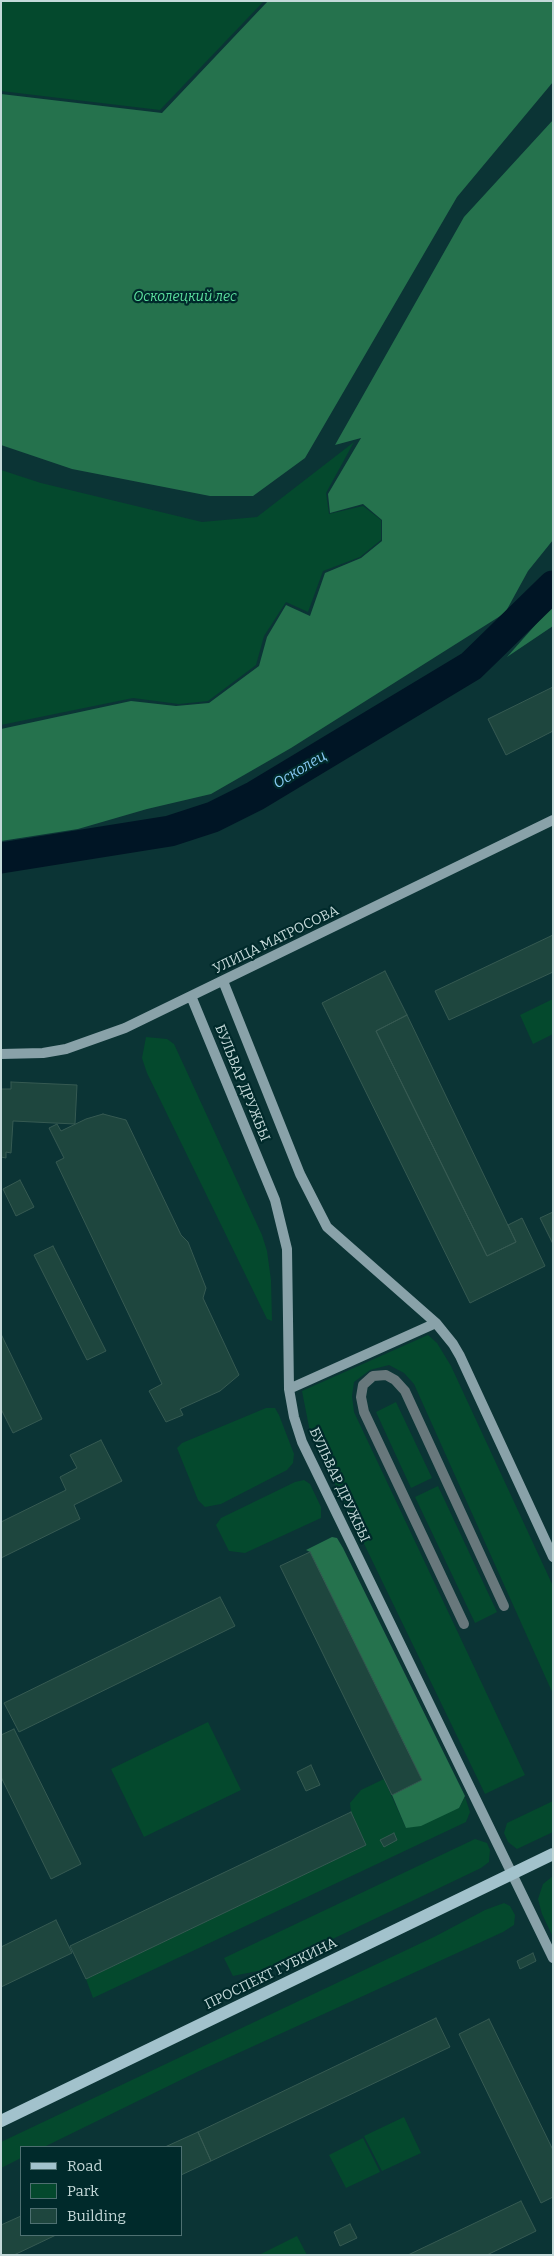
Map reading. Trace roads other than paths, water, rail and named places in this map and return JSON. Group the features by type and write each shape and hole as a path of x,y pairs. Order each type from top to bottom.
{"main road":[{"name":"УЛИЦА МАТРОСОВА","path":"1,1054 43,1053 66,1048 124,1028 553,820"},
{"name":"БУЛЬВАР ДРУЖБЫ","path":"223,981 300,1174 327,1227 436,1323 460,1356 553,1557"},
{"name":"БУЛЬВАР ДРУЖБЫ","path":"191,996 271,1191 279,1216 287,1249 289,1388 294,1417 302,1442 553,1958"},
{"path":"289,1388 436,1323"},
{"name":"ПРОСПЕКТ ГУБКИНА","path":"1,2121 553,1854"}],"street":[{"path":"464,1624 364,1412 361,1397 363,1385 373,1376 386,1375 395,1380 405,1391 504,1606"}],"waterway":[{"name":"Осколец","path":"1,858 170,831 213,817 255,796 471,666 553,586"}],"park label":[{"name":"Осколецкий лес","path":"185,297"}]}
